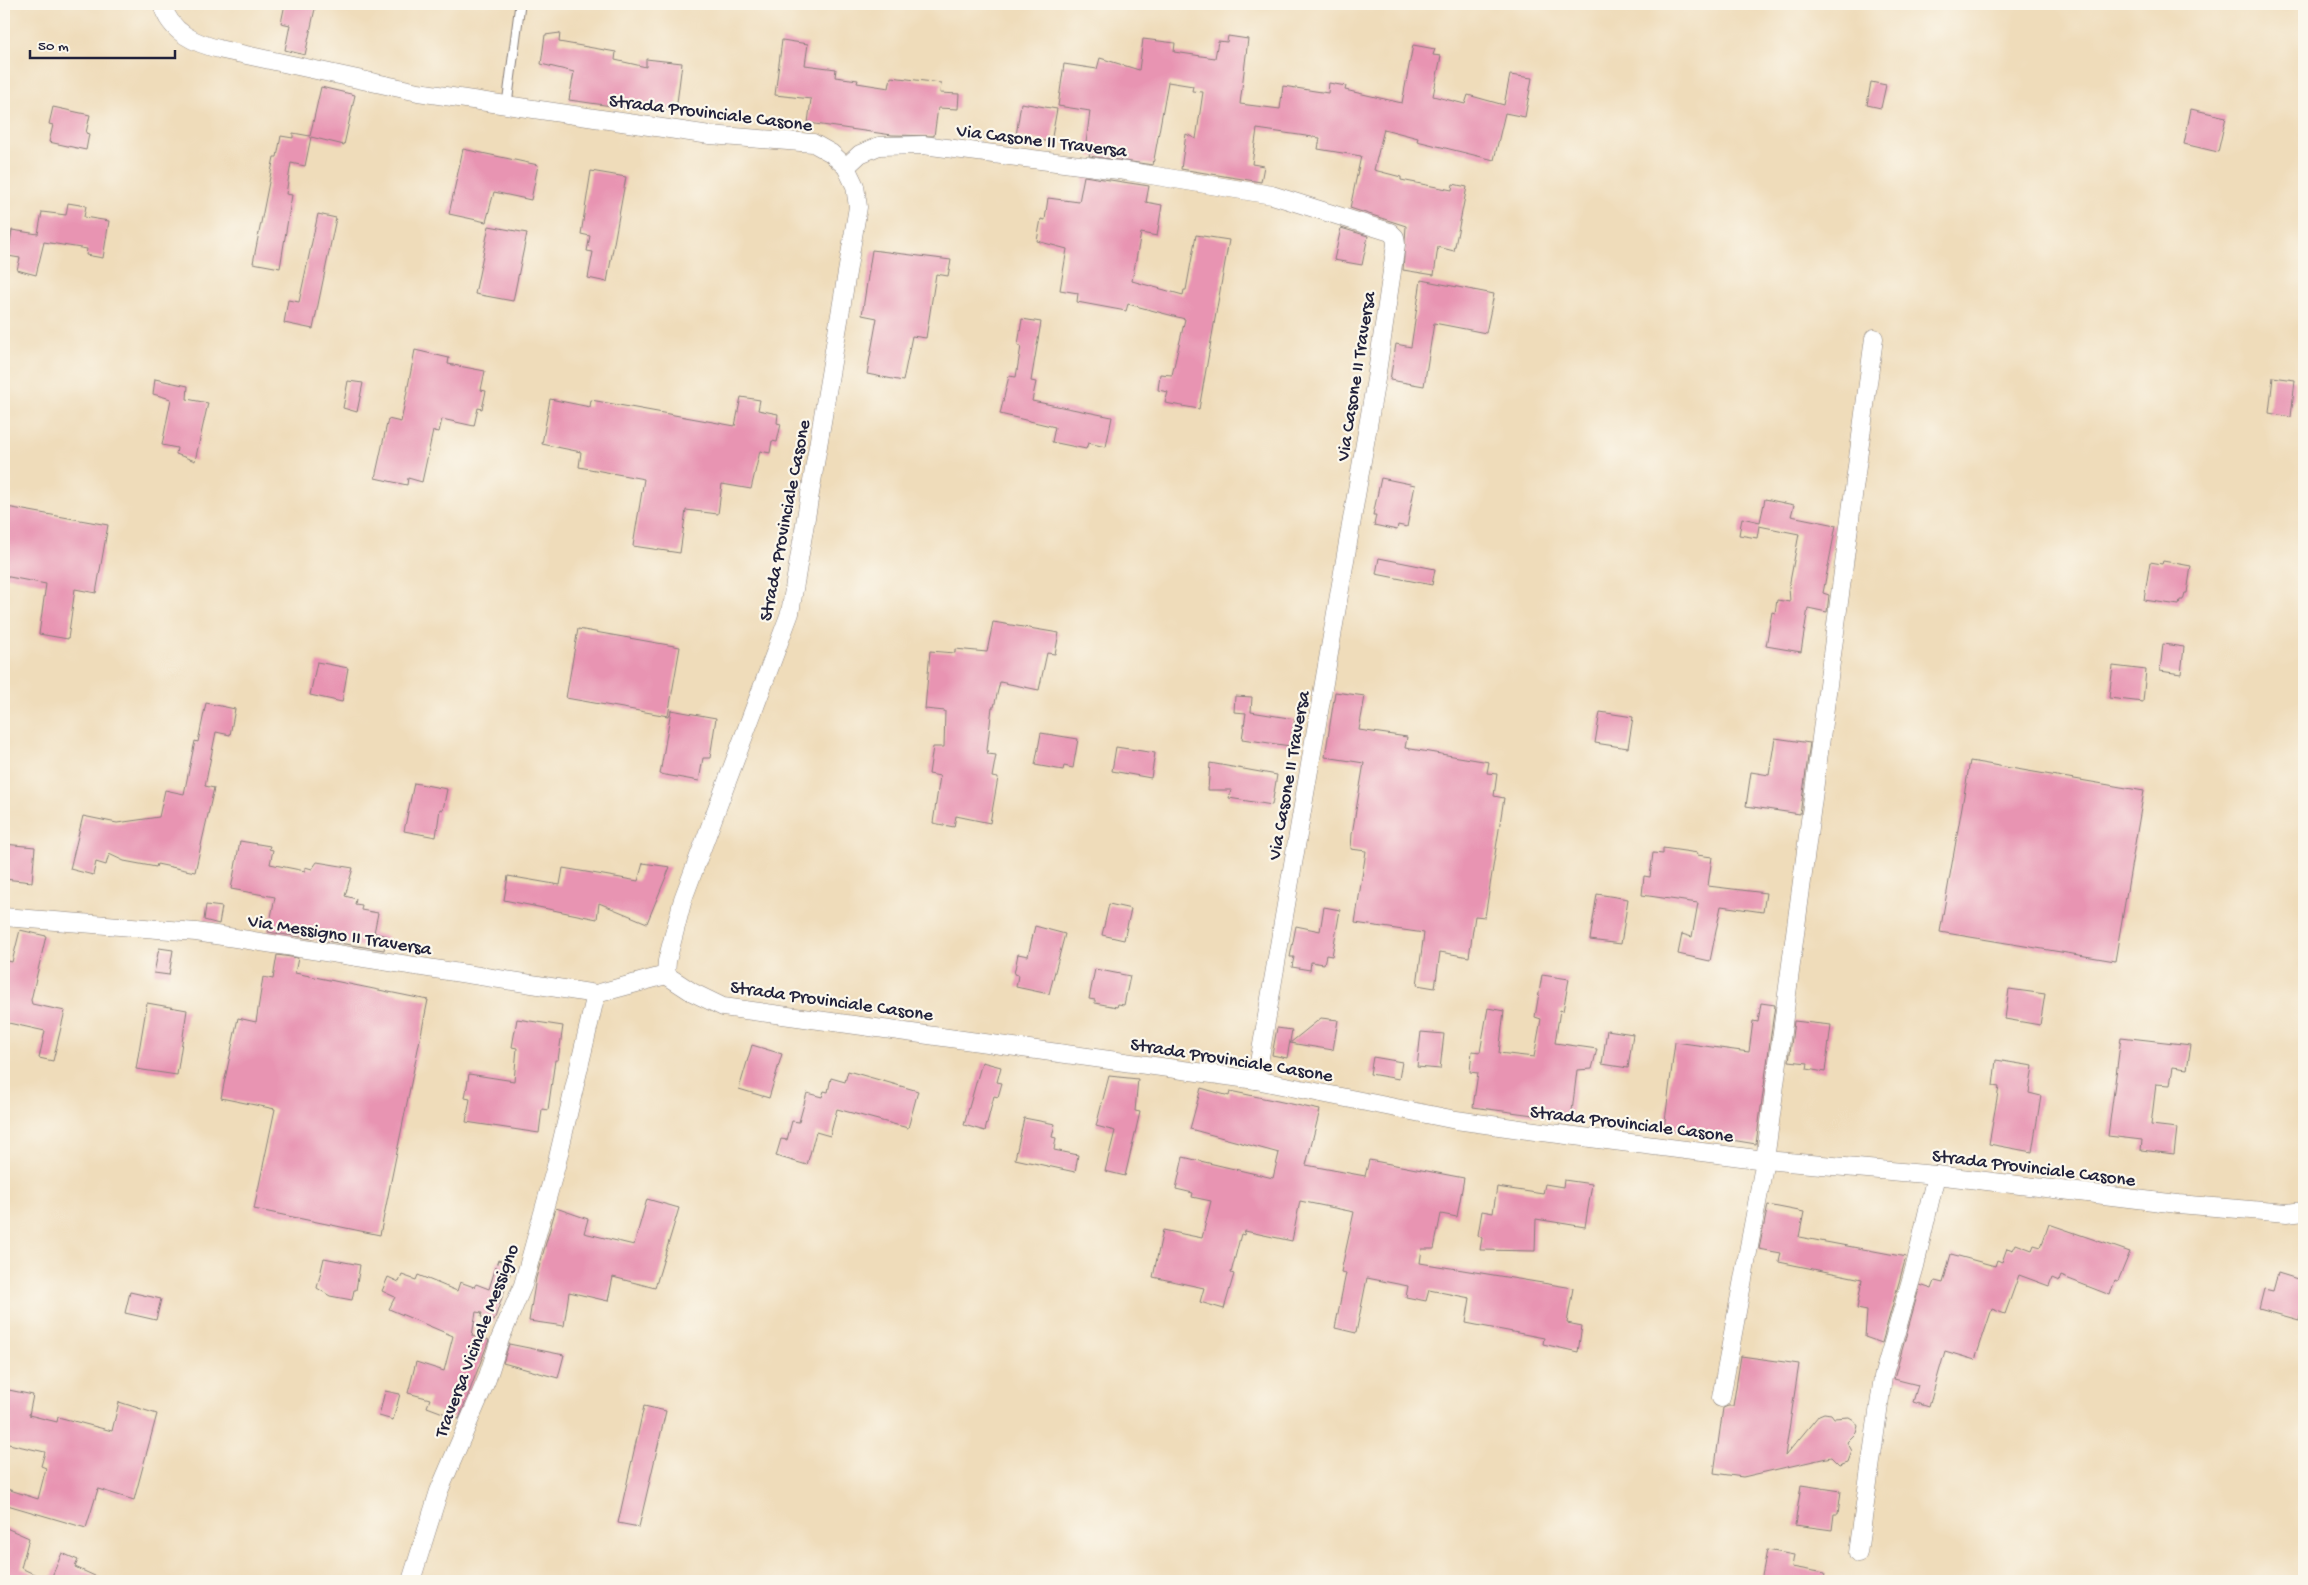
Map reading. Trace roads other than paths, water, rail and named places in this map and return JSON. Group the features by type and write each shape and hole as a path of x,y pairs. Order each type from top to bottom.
{"street":[{"name":"Strada Provinciale Casone","path":"162,4 178,31 199,44 418,92 710,135 813,143 831,153 846,167 855,186 858,207 790,613 683,899 667,961 666,975 692,992 723,1006 1256,1080 1456,1120 1765,1160 1936,1175 2178,1204 2287,1213 2304,1211"},
{"name":"Via Casone II Traversa","path":"846,167 860,154 879,146 932,146 1126,171 1272,195 1390,232 1395,237 1396,244 1376,379 1256,1080"},
{"path":"1722,1398 1765,1160 1874,338"},
{"name":"Via Messigno II Traversa","path":"4,917 196,932 596,994 666,975"},
{"name":"Traversa Vicinale Messigno","path":"412,1581 440,1491 487,1379 500,1339 523,1285 556,1166 596,994"},
{"path":"1858,1553 1883,1377 1915,1266 1936,1175"}],"lane":[{"path":"507,104 520,4"}]}
